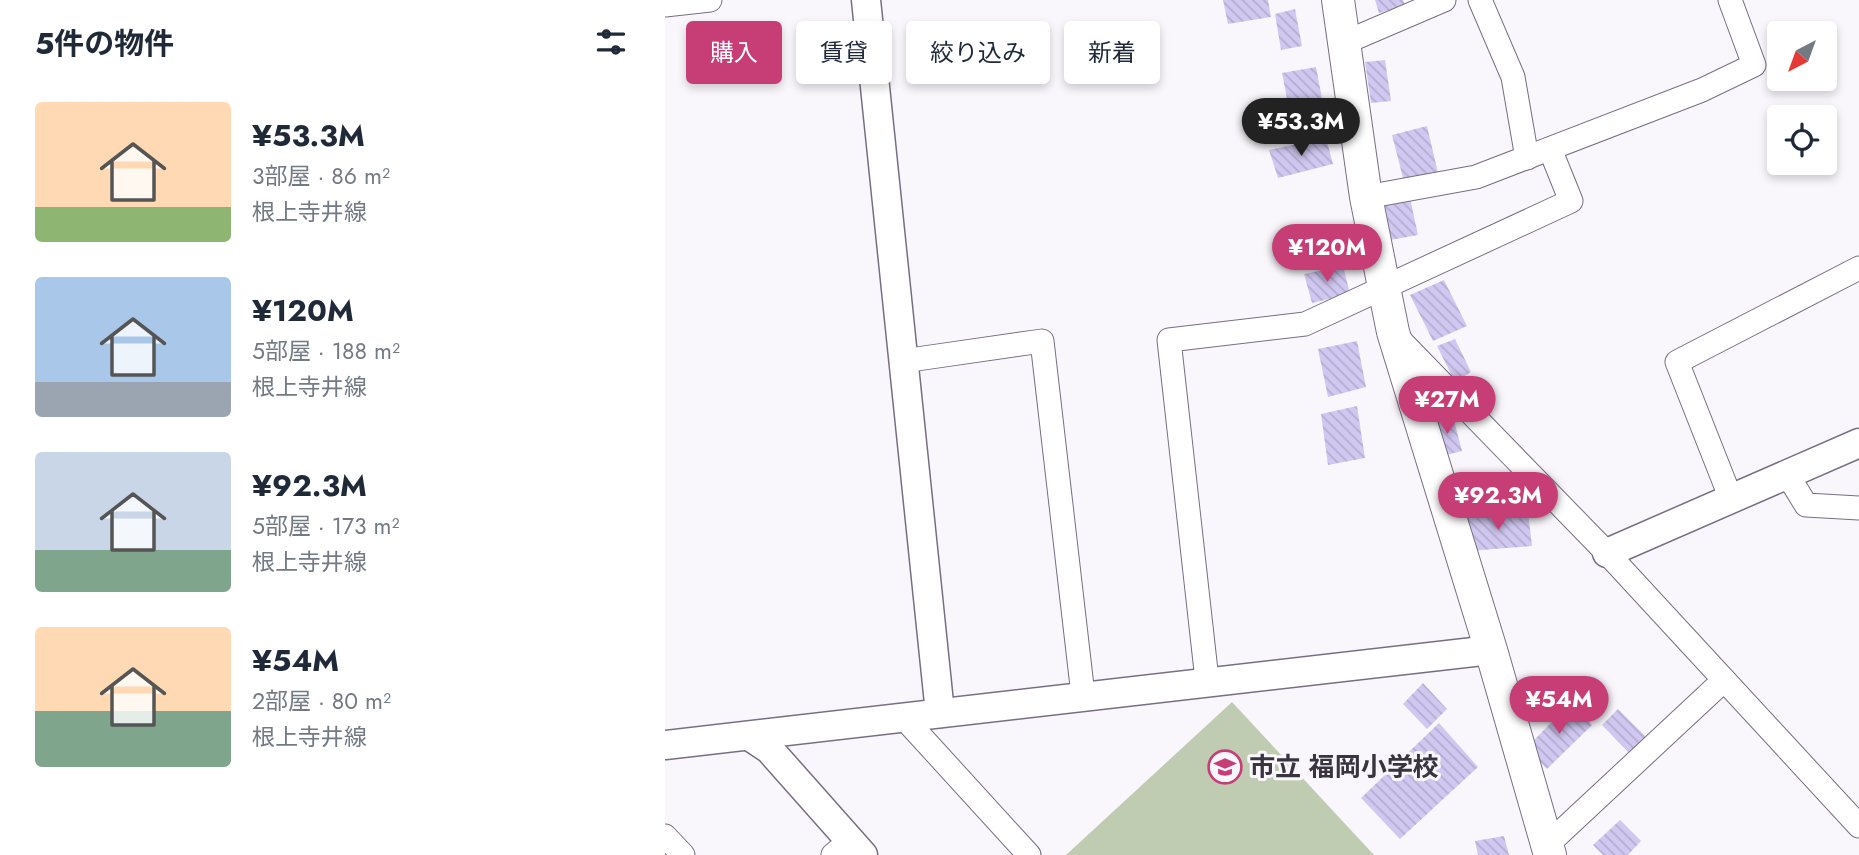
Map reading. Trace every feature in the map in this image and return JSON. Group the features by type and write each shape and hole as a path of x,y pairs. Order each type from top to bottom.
{"main road":[{"path":"1338,0 1366,197 1393,332 1491,649 1549,850"}],"street":[{"path":"665,5 710,0"},
{"path":"866,0 940,713"},
{"path":"1346,42 1444,0"},
{"path":"1480,0 1513,78 1527,158"},
{"path":"1366,197 1476,177 1702,90 1754,65 1730,0"},
{"path":"1207,680 1169,340 1305,324 1571,201 1549,149"},
{"path":"1731,499 1677,362 1859,268"},
{"path":"1393,332 1607,553 1859,825"},
{"path":"902,360 1042,341 1083,695"},
{"path":"1607,553 1859,443"},
{"path":"1787,474 1806,505 1859,508"},
{"path":"665,745 1491,649"},
{"path":"1549,850 1724,680"},
{"path":"904,718 1029,855"},
{"path":"751,737 769,749 849,850"},
{"path":"665,836 683,855"}],"green space":[{"name":"市立 福岡小学校","path":"1232,702 1374,855 1066,855"}],"building":[{"path":"1223,0 1268,0 1271,17 1228,24"},
{"path":"1375,0 1403,0 1405,5 1379,13"},
{"path":"1295,9 1302,46 1281,50 1275,14"},
{"path":"1385,60 1391,101 1371,103 1365,62"},
{"path":"1316,67 1325,114 1291,119 1282,73"},
{"path":"1427,126 1438,173 1404,182 1392,135"},
{"path":"1326,138 1333,164 1278,178 1269,150"},
{"path":"1410,198 1418,235 1390,240 1382,204"},
{"path":"1343,266 1350,294 1312,303 1304,274"},
{"path":"1444,280 1467,326 1433,341 1410,295"},
{"path":"1455,339 1471,372 1455,382 1437,346"},
{"path":"1357,341 1366,387 1328,397 1318,349"},
{"path":"1357,406 1365,458 1328,465 1321,414"},
{"path":"1453,417 1462,451 1442,456 1432,421"},
{"path":"1528,512 1532,546 1469,551 1463,518"},
{"path":"1423,683 1447,709 1427,729 1403,704"},
{"path":"1571,703 1592,725 1547,769 1526,748"},
{"path":"1618,709 1648,739 1631,755 1602,725"},
{"path":"1439,723 1478,767 1400,839 1361,798"},
{"path":"1620,820 1641,841 1628,855 1603,855 1593,845"},
{"path":"1504,836 1509,855 1478,855 1475,841"}],"place":[{"name":"市立 福岡小学校","path":"1225,767"}]}
